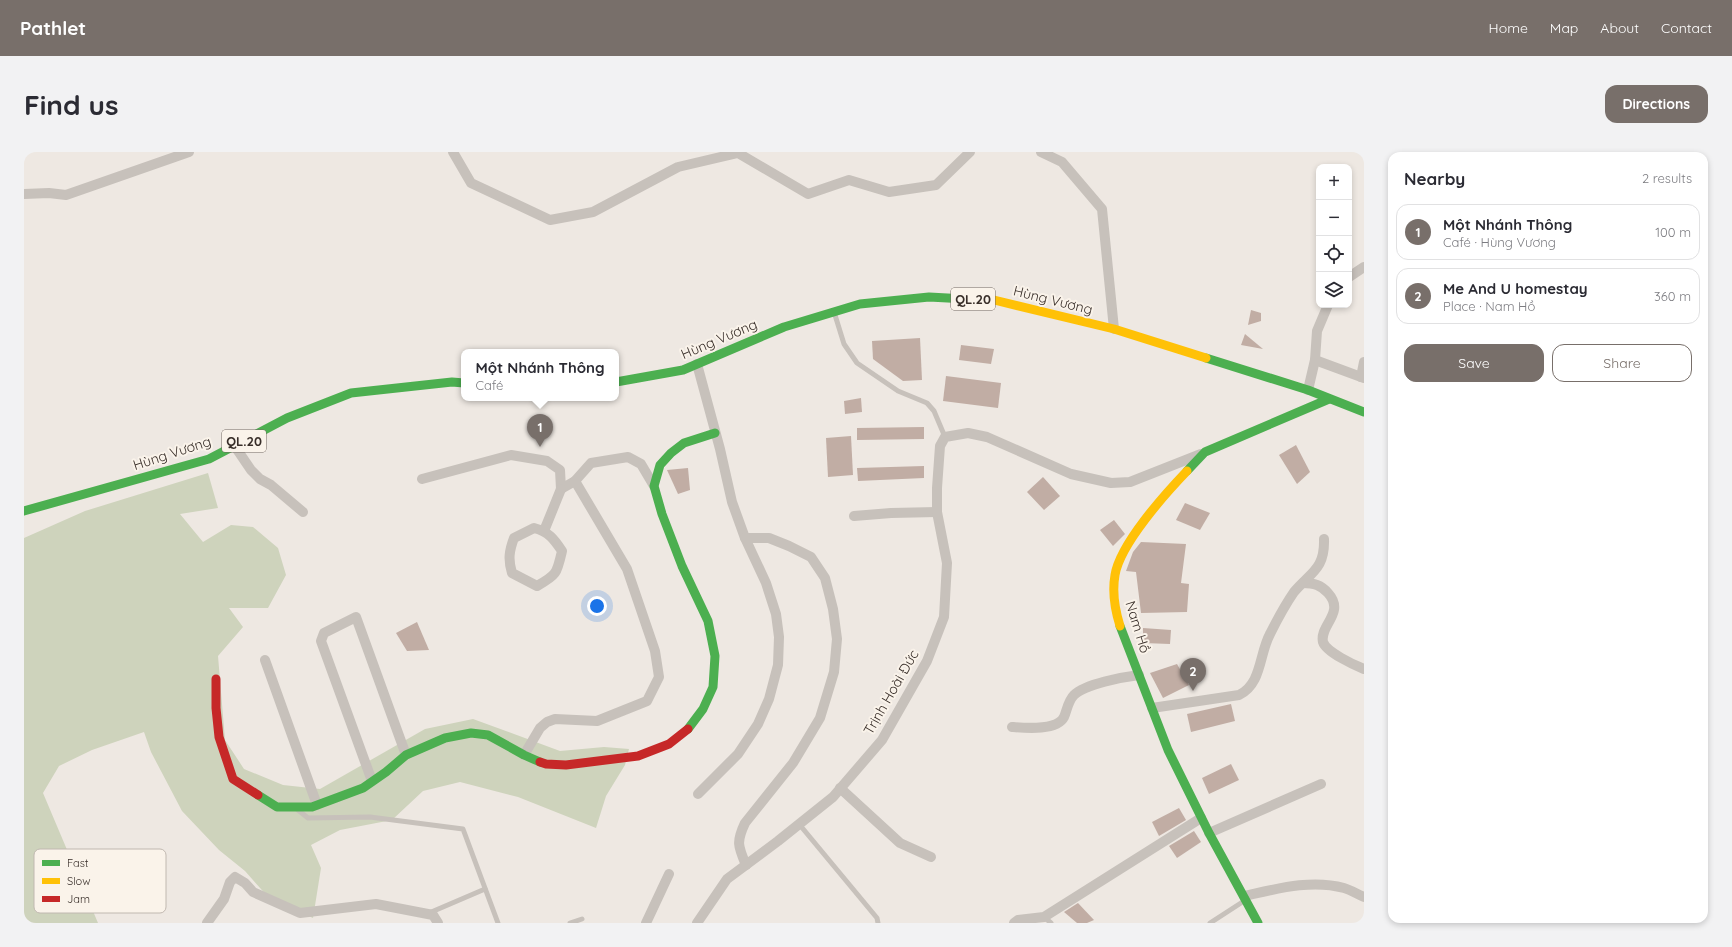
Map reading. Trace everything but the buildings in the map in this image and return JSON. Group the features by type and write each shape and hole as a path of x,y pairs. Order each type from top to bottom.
{"main road":[{"name":"Hùng Vương","path":"619,381 683,370 784,327 860,304 929,297 994,300 1114,329 1308,390 1364,412"},
{"name":"Hùng Vương","path":"24,511 209,459 287,418 351,393 452,382 461,383"},
{"name":"Nam Hồ","path":"1258,923 1201,818 1168,750 1122,632 1114,606 1115,574 1126,548 1162,497 1205,452 1330,399"},
{"path":"216,679 216,708 219,737 233,779 277,807 312,807 363,788 386,772 406,755 445,738 471,733 488,735 524,755 546,764 566,765 638,756 669,744 688,730 703,709 713,686 715,656 708,621 682,566 662,514 654,486 660,465 671,453 684,443 715,433"}],"street":[{"path":"24,194 49,193 66,195 189,152"},
{"path":"453,152 471,182 550,220 593,212 678,167 738,153 808,194 849,180 889,192 936,186 970,152"},
{"path":"1041,152 1062,162 1102,208 1114,329"},
{"path":"1352,275 1364,267"},
{"path":"1308,390 1315,360 1317,331 1327,308"},
{"path":"1315,360 1362,377 1364,362"},
{"path":"697,364 732,502 745,538 766,583 776,614 779,636 778,665 769,699 758,724 738,754 698,794"},
{"path":"946,437 968,433 987,437 1071,474 1111,483 1130,482 1205,452"},
{"name":"Trịnh Hoài Đức","path":"696,922 727,879 833,796 882,740 927,661 944,617 947,563 937,512 939,453 940,446 946,437"},
{"path":"234,446 251,470 260,479 271,485 303,512"},
{"path":"422,479 511,455 547,461 560,470 561,490 544,531"},
{"path":"561,490 575,481 591,464 628,457 640,464 654,486"},
{"path":"524,755 540,728 547,722 555,719 597,721 647,700 659,677 655,651 627,569 575,481"},
{"path":"854,516 891,513 937,512"},
{"path":"534,528 544,531 554,538 562,551 558,566 552,578 537,586 512,572 508,560 510,547 514,538 534,528"},
{"path":"745,538 768,538 811,557 825,578 833,609 837,639 834,672 820,718 793,763 745,823 740,833 738,846 746,865"},
{"path":"1152,708 1239,695 1247,691 1256,678 1263,649 1269,635 1295,592 1319,566 1324,552 1324,539"},
{"path":"1304,584 1315,583 1323,588 1330,595 1334,605 1333,614 1323,636 1328,650 1364,669"},
{"path":"372,782 321,641 324,633 356,617 406,755"},
{"path":"265,660 317,805"},
{"path":"1012,727 1026,728 1059,724 1063,719 1074,695 1083,690 1118,678 1139,675"},
{"path":"1209,833 1321,784"},
{"path":"840,788 900,843 931,857"},
{"path":"1014,923 1018,920 1044,920 1201,818"},
{"path":"646,923 669,874"},
{"path":"207,923 224,899 230,882 235,877 245,883 253,892 300,913 376,904 434,915 438,923"},
{"path":"1245,898 1280,888 1313,885 1343,888 1364,896"}],"lane":[{"path":"834,312 844,344 857,363 898,391 927,404 934,411 946,437"},
{"path":"294,807 308,818 370,817 462,829 498,923"},
{"path":"798,824 877,918 878,923"},
{"path":"427,914 485,888"},
{"path":"1210,923 1245,898"},
{"path":"570,923 582,919"}],"green space":[{"path":"208,473 218,508 180,514 203,542 231,525 253,527 278,548 286,575 268,608 229,608 243,627 218,656 225,740 244,769 283,785 320,789 425,729 473,719 560,751 604,747 629,749 625,765 606,796 596,828 518,797 460,782 423,791 392,820 340,830 311,845 321,868 313,918 269,898 245,871 219,850 182,811 151,752 144,732 92,750 59,766 43,793 67,849 34,849 34,913 94,913 98,923 24,923 24,538 85,511"}],"traffic: fast":[{"path":"619,381 683,370 784,327 860,304 929,297 966,299"},
{"path":"1206,358 1308,390 1364,412"},
{"path":"24,511 209,459 287,418 351,393 452,382 461,383"},
{"path":"1187,471 1205,452 1329,399"},
{"path":"688,729 703,709 713,687 715,656 708,621 682,566 662,514 654,486 660,465 671,453 684,443 715,433"},
{"path":"1120,626 1168,750 1209,833 1258,923"},
{"path":"258,795 277,807 312,807 363,788 386,772 406,755 445,738 471,733 488,735 540,762"}],"traffic: slow":[{"path":"966,299 994,300 1114,329 1206,358"},
{"path":"1120,626 1115,607 1114,581 1125,549 1156,506 1187,471"}],"traffic: jam":[{"path":"216,679 216,708 219,737 233,779 258,795"},
{"path":"540,762 546,764 566,765 638,756 669,744 688,729"}],"place":[{"name":"Một Nhánh Thông","path":"540,447"},
{"name":"Me And U homestay","path":"1193,691"}]}
